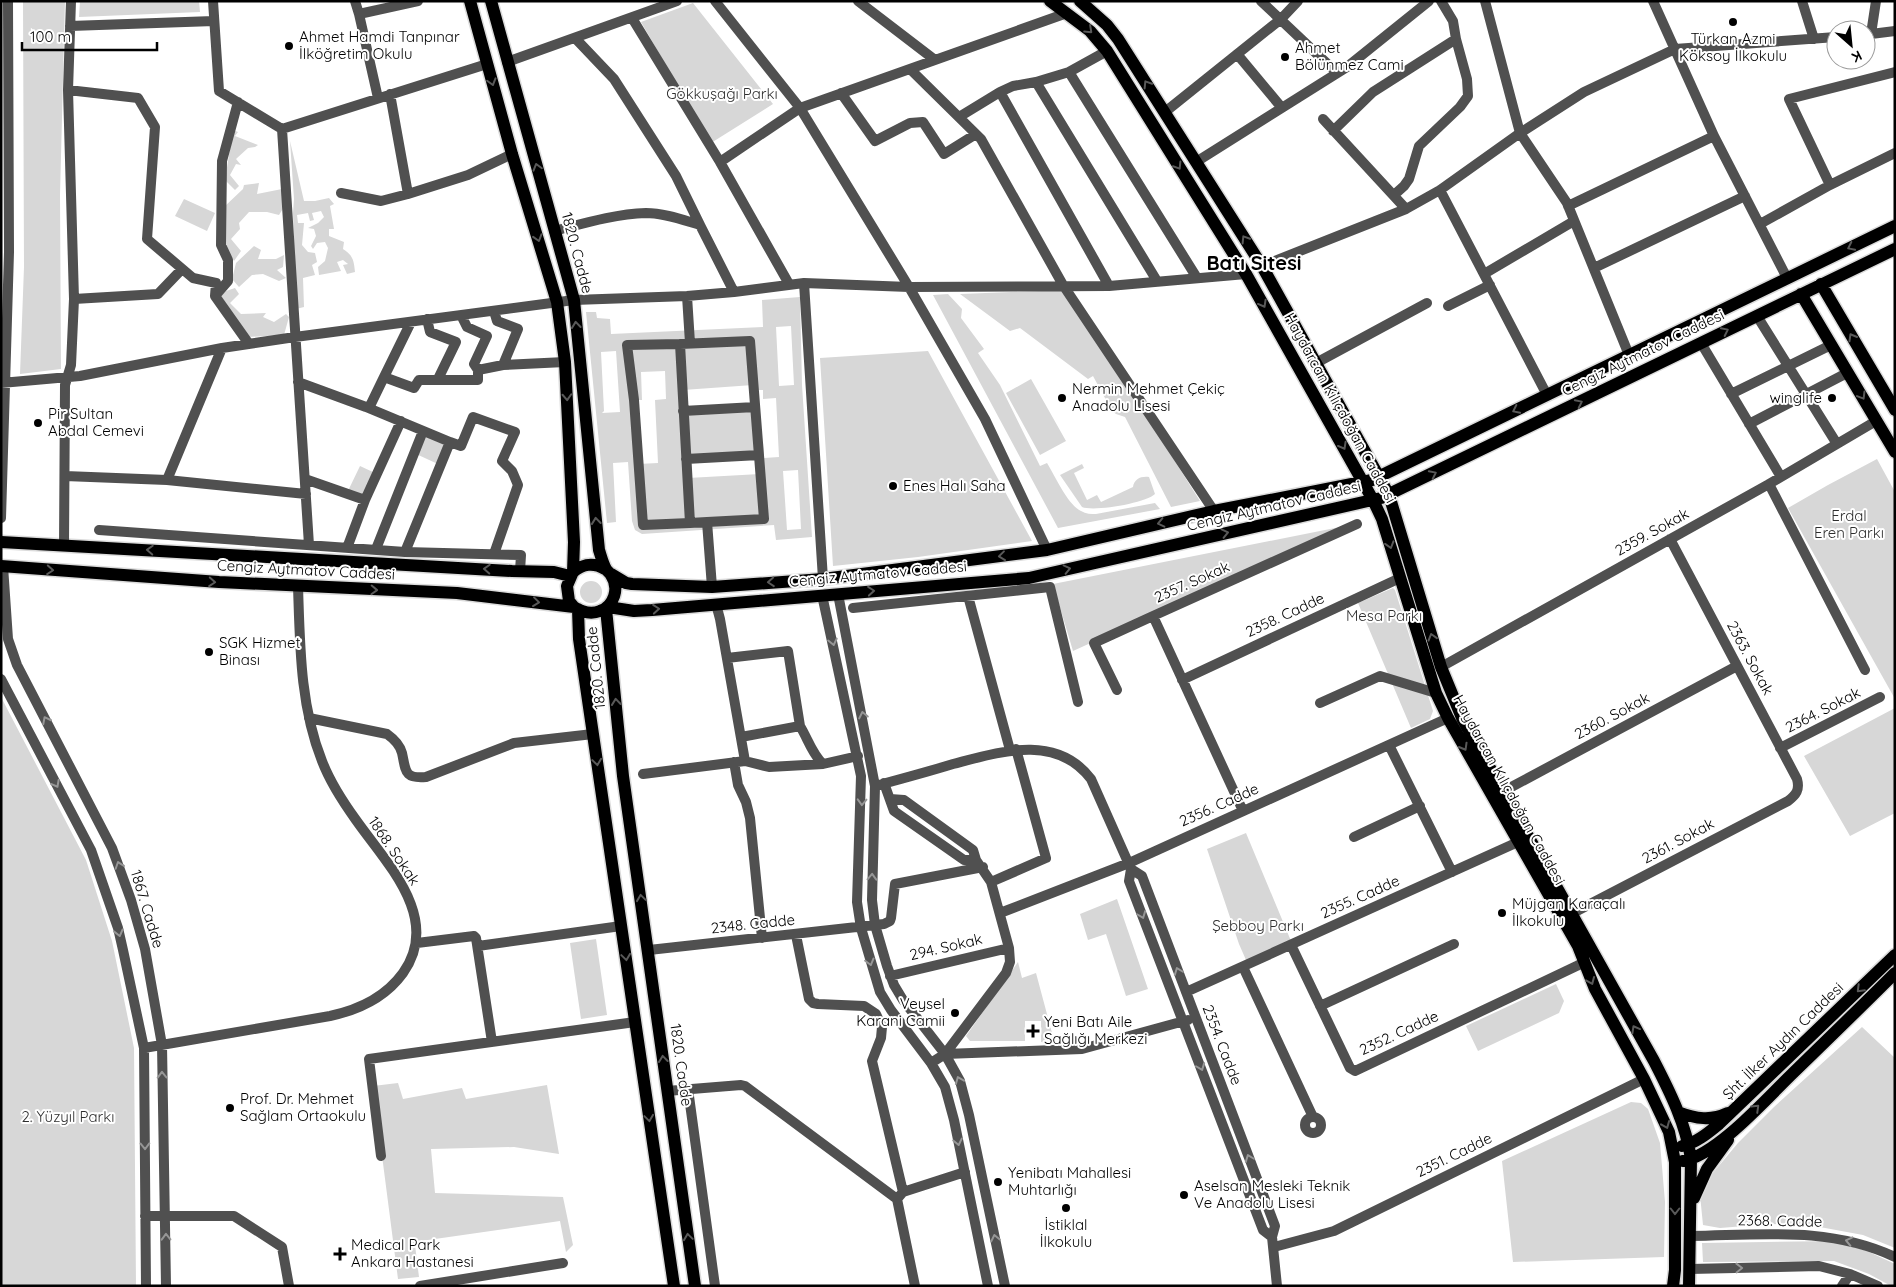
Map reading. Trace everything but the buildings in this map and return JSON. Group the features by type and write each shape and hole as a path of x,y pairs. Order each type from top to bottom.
{"main road":[{"name":"1820. Cadde","path":"470,1 512,154 557,302 565,362 574,542 572,574 566,586 567,594 576,608 674,1286"},
{"name":"1820. Cadde","path":"490,1 574,300 599,550 616,589 615,596 607,608 623,776 695,1286"},
{"name":"Haydarcan Kılıçdoğan Caddesi","path":"1050,1 1090,31 1107,51 1246,274 1373,500 1382,520 1436,693 1448,718 1578,946 1594,989 1644,1079 1669,1132 1674,1162 1675,1270 1673,1286"},
{"name":"Haydarcan Kılıçdoğan Caddesi","path":"1084,2 1118,39 1262,266 1389,495 1442,667 1462,718 1659,1071 1678,1112 1689,1144 1691,1159 1689,1286"},
{"name":"Cengiz Aytmatov Caddesi","path":"1,542 572,574 578,568 592,564 632,584 712,587 823,579 1048,550 1214,511 1380,477 1895,226"},
{"name":"Cengiz Aytmatov Caddesi","path":"2,566 298,586 457,593 576,608 589,614 607,608 634,611 1030,578 1389,495 1895,248"},
{"path":"1246,274 1262,266"},
{"path":"1821,284 1895,410"},
{"path":"1801,294 1895,452"},
{"name":"Şht. İlker Aydın Caddesi","path":"1672,1148 1689,1144 1710,1132 1895,955"},
{"name":"Şht. İlker Aydın Caddesi","path":"1691,1159 1708,1149 1742,1122 1895,973"},
{"path":"1644,1079 1659,1071"},
{"path":"1678,1112 1702,1119 1722,1116 1733,1111"},
{"path":"1691,1205 1707,1169 1742,1122"},
{"path":"1674,1162 1691,1159"}],"street":[{"path":"1,518 5,252 4,30 8,1"},
{"path":"64,546 64,390 71,365 74,299 68,90 71,1"},
{"path":"213,1 219,91 282,129 487,64"},
{"path":"356,1 378,98"},
{"path":"359,14 418,1"},
{"path":"508,62 677,1"},
{"path":"715,1 800,108 909,287 984,419 1048,550"},
{"path":"858,1 935,60"},
{"path":"1261,1 1337,73"},
{"path":"1165,112 1281,19 1298,1"},
{"path":"1196,162 1337,73 1430,1"},
{"path":"1394,195 1404,186 1409,178 1419,146 1460,107 1468,96 1467,79 1453,21 1441,1"},
{"path":"1653,1 1714,136 1787,278"},
{"path":"1802,1 1814,39"},
{"path":"1872,20 1876,1"},
{"path":"1487,3 1520,133 1568,206 1629,355"},
{"path":"720,162 800,108 1067,13"},
{"path":"632,18 720,162 789,284"},
{"path":"70,26 214,21"},
{"path":"1876,34 1895,31"},
{"path":"574,38 614,79 676,176 734,292"},
{"path":"1333,131 1373,92 1456,38"},
{"path":"1262,266 1406,209 1440,190 1520,133 1584,92 1675,49 1826,38"},
{"path":"959,117 1013,86 1036,82 1069,72 1107,51"},
{"path":"1237,54 1282,108"},
{"path":"910,69 981,139 1063,285 1214,511"},
{"path":"1069,72 1197,278"},
{"path":"1830,185 1789,99 1895,72"},
{"path":"1036,82 1157,281"},
{"path":"68,90 138,98 155,127 147,239 193,278 216,283 215,296 249,344"},
{"path":"1000,92 1110,286"},
{"path":"841,93 874,141 910,123 923,122 944,154 976,134"},
{"path":"390,94 408,194"},
{"path":"215,296 228,281 228,260 221,245 222,161 238,102"},
{"path":"1323,119 1406,209"},
{"path":"282,129 309,545"},
{"path":"1568,206 1714,136"},
{"path":"1760,224 1830,185 1895,153"},
{"path":"341,194 381,201 468,175 512,154"},
{"path":"1440,190 1547,395"},
{"path":"1594,268 1745,196"},
{"path":"554,231 612,217 648,213 700,224"},
{"path":"1484,274 1574,221"},
{"path":"74,299 158,294 182,269"},
{"path":"3,383 68,377 222,348 295,337 574,300 687,296 804,283 909,287 1110,286 1246,274"},
{"path":"804,283 823,579"},
{"path":"1448,306 1490,285"},
{"path":"687,296 684,411 690,523"},
{"path":"1316,363 1427,303"},
{"path":"494,310 496,321 518,329 503,365"},
{"path":"384,377 414,388 419,380 478,380 478,370 474,364 487,336 466,327 461,315"},
{"path":"1757,316 1837,444"},
{"path":"427,320 430,332 456,342 438,379"},
{"path":"369,408 411,322"},
{"path":"750,341 755,407 764,519 643,525 634,400 627,345 750,341"},
{"path":"1700,343 1781,477"},
{"path":"1731,394 1831,345"},
{"path":"167,480 222,348"},
{"path":"478,370 503,365 565,362"},
{"path":"1749,424 1848,373"},
{"path":"298,382 369,408 461,446 473,417 515,432 502,462 512,471 518,485 494,554"},
{"path":"684,411 755,407"},
{"path":"347,548 401,421"},
{"name":"2359. Sokak","path":"1442,667 1876,422"},
{"path":"376,549 423,430"},
{"path":"405,552 450,442"},
{"path":"686,459 759,455"},
{"path":"65,476 167,480 306,494"},
{"path":"305,479 366,500"},
{"path":"1768,484 1865,670"},
{"path":"707,522 712,587"},
{"name":"2357. Sokak","path":"1243,811 1153,616 1357,524"},
{"path":"99,530 405,552 521,555 520,571"},
{"name":"2363. Sokak","path":"1670,539 1797,779 1798,792"},
{"name":"1867. Cadde","path":"2,566 9,646 115,855 143,940 162,1044 166,1286"},
{"name":"2358. Cadde","path":"1182,680 1400,578"},
{"name":"1868. Sokak","path":"144,1048 330,1016 354,1009 380,996 390,988 408,965 417,943 416,922 406,893 388,864 355,820 333,784 316,745 304,696 298,586"},
{"path":"853,608 1050,587 1078,702"},
{"path":"906,588 907,602"},
{"path":"838,594 880,785 872,900 876,925 890,976 903,1000 945,1054 960,1082 970,1115 1005,1286"},
{"path":"822,595 858,756 862,789 857,902 861,928 880,992 891,1010 932,1064 945,1087 965,1172 988,1286"},
{"path":"968,596 1046,858 991,882"},
{"path":"716,604 745,761"},
{"path":"1117,690 1094,642 1153,616"},
{"path":"727,658 788,650 800,726 810,741 815,756 823,764"},
{"name":"2360. Sokak","path":"1502,792 1737,666"},
{"path":"1320,703 1380,676 1436,693"},
{"path":"1,679 97,865 118,928 144,1048 146,1286"},
{"name":"2364. Sokak","path":"1780,748 1880,698"},
{"path":"309,718 387,734 395,740 399,747 406,771 411,777 418,778 426,777 514,743 593,734"},
{"name":"2356. Cadde","path":"1000,913 1130,866 1243,811 1448,718"},
{"path":"741,737 800,726"},
{"path":"1389,745 1452,872"},
{"name":"2354. Cadde","path":"880,785 1013,750 1032,749 1056,754 1073,762 1086,772 1091,779 1130,866 1142,876 1275,1226 1273,1242 1277,1286"},
{"path":"643,774 745,761 769,767 823,764 858,756"},
{"path":"734,762 738,785 746,802 750,818 762,938"},
{"path":"880,785 890,798 894,811 964,860 979,863 991,882 1009,948 1010,962 1006,973 945,1054 932,1064"},
{"name":"2361. Sokak","path":"1571,914 1782,804 1794,797 1798,792"},
{"path":"1354,837 1420,806"},
{"name":"2355. Cadde","path":"1186,992 1518,842"},
{"path":"876,925 890,921 895,884 979,863"},
{"name":"2354. Cadde","path":"1130,866 1129,881 1263,1230 1273,1242"},
{"name":"2348. Cadde","path":"649,950 876,925"},
{"path":"478,946 621,926"},
{"path":"796,935 809,999 813,1003 818,1004 864,1006 870,1009 880,1021 883,1033 872,1061 900,1196 915,1286"},
{"path":"417,943 474,936 478,940 492,1042"},
{"path":"1320,1006 1454,944"},
{"name":"2352. Cadde","path":"1291,945 1350,1068 1355,1071 1585,962"},
{"name":"294. Sokak","path":"890,976 1009,948"},
{"path":"1243,967 1313,1117"},
{"path":"945,1054 1082,1049 1196,1016"},
{"path":"380,1156 369,1059 635,1022"},
{"path":"924,1054 938,1044"},
{"name":"2351. Cadde","path":"1273,1242 1334,1231 1644,1079"},
{"path":"668,1091 746,1086 900,1196"},
{"path":"688,1089 715,1286"},
{"path":"900,1196 965,1172"},
{"path":"145,1216 234,1216 282,1247 289,1286"},
{"name":"2368. Cadde","path":"1691,1236 1804,1234 1824,1236 1861,1244 1895,1257"},
{"path":"420,1286 563,1263"},
{"path":"1690,1269 1819,1266 1850,1274 1878,1286"},
{"path":"1842,1286 1850,1274"}],"green space":[{"path":"23,1 65,1 60,195 61,369 20,374 24,267"},
{"path":"80,1 199,1 200,12 79,17"},
{"name":"Gökkuşağı Parkı","path":"693,3 773,104 711,143 641,22"},
{"path":"233,130 238,132 235,136 258,145 248,148 236,159 241,165 236,164 230,175 239,186 235,190 225,180"},
{"path":"290,141 304,201 329,198 334,204 330,206 334,229 329,229 329,236 344,242 343,249 352,259 355,272 347,274 343,265 348,264 343,260 337,262 341,271 319,275 318,267 325,261 328,248 325,242 317,243 313,249 311,246 316,236 314,229 308,228 318,223 324,217 321,211 312,213 314,220 310,221 308,213 297,215 298,223 304,223 302,245 308,252 315,253 317,262 312,265 315,275 303,278 304,307 296,309 294,199"},
{"path":"259,183 257,194 282,189 284,207 279,215 267,212 249,212 239,223 240,229 231,239 241,251 234,261 224,244 224,207 243,189 244,185"},
{"path":"184,199 215,213 207,231 175,216"},
{"path":"254,246 261,250 258,259 276,259 284,255 283,267 277,270 286,278 279,281 263,274 252,275 239,287 232,279 236,263"},
{"path":"235,288 239,294 230,303 241,314 266,313 263,317 274,322 286,314 289,317 284,335 248,337 220,297 226,291"},
{"path":"1067,290 1200,501 1171,507 1125,417 1112,411 1093,376 1088,379 1020,328 1010,331 960,294"},
{"path":"948,294 962,309 961,318 984,349 978,353 1000,385 1040,466 1047,463 1071,503 1088,514 1155,503 1160,509 1058,528 933,295"},
{"path":"800,297 802,385 812,537 776,540 774,525 642,534 635,530 632,521 628,462 613,463 616,522 607,523 586,312 596,312 597,318 610,319 611,334 763,327 762,300","holes":["791,326 794,385 779,386 776,327","616,351 620,412 602,413 604,411 601,352","665,371 666,399 655,400 658,463 638,464 634,400 642,400 641,372","753,385 754,390 763,390 763,399 776,398 779,457 764,458 763,443 759,443 755,407 684,411 683,390","759,455 760,474 688,478 686,459","798,470 801,529 787,530 783,471"]},
{"path":"928,351 1032,541 918,557 833,566 820,358"},
{"path":"1031,379 1066,441 1040,455 1006,393"},
{"path":"423,431 450,442 440,465 414,453"},
{"name":"Erdal Eren Parkı","path":"1877,459 1895,492 1895,699 1788,508"},
{"path":"1082,464 1084,468 1074,473 1087,500 1097,495 1101,502 1133,487 1136,480 1143,477 1149,477 1155,494 1141,501 1120,506 1082,507 1060,475"},
{"path":"360,466 375,473 365,500 347,493"},
{"path":"1350,525 1073,651 1053,584"},
{"path":"591,581 599,584 602,592 599,600 591,603 583,600 580,592 583,584"},
{"name":"Mesa Parkı","path":"1393,588 1433,711 1430,719 1411,728 1358,603"},
{"name":"2. Yüzyıl Parkı","path":"1,697 86,860 112,941 134,1048 136,1286 1,1286"},
{"path":"1895,708 1895,813 1850,836 1804,756"},
{"name":"Şebboy Parkı","path":"1246,833 1291,941 1246,960 1207,849"},
{"path":"1117,899 1148,989 1126,996 1106,934 1088,940 1080,914"},
{"path":"596,939 607,1015 581,1019 570,943"},
{"path":"1018,962 1022,978 1036,973 1055,1044 1041,1042 1041,1021 1025,1021 1025,1041 970,1041 966,1036"},
{"path":"1556,984 1564,1001 1559,1013 1478,1051 1466,1026"},
{"path":"1862,1027 1895,1058 1895,1248 1863,1235 1809,1225 1770,1224 1720,1228 1703,1225 1700,1195 1706,1189 1707,1180 1738,1143 1774,1107"},
{"path":"398,1083 403,1099 462,1088 466,1099 547,1085 559,1154 514,1147 431,1149 435,1193 563,1197 573,1245 566,1252 560,1221 421,1241 415,1245 419,1277 398,1279 373,1086"},
{"path":"1631,1102 1641,1103 1648,1109 1660,1143 1665,1202 1664,1257 1513,1262 1502,1161"},
{"path":"1834,1241 1867,1251 1895,1264 1895,1286 1891,1286 1869,1274 1834,1261 1703,1262 1702,1243"}],"place":[{"name":"Türkan Azmi Köksoy İlkokulu","path":"1733,22"},
{"name":"Ahmet Hamdi Tanpınar İlköğretim Okulu","path":"289,46"},
{"name":"Ahmet Bölünmez Cami","path":"1285,57"},
{"name":"Nermin Mehmet Çekiç Anadolu Lisesi","path":"1062,398"},
{"name":"winglife","path":"1832,398"},
{"name":"Pir Sultan Abdal Cemevi","path":"38,423"},
{"name":"Enes Halı Saha","path":"893,486"},
{"name":"SGK Hizmet Binası","path":"209,652"},
{"name":"Müjgan Karaçalı İlkokulu","path":"1502,913"},
{"name":"Veysel Karani Camii","path":"955,1013"},
{"name":"Yeni Batı Aile Sağlığı Merkezi","path":"1033,1031"},
{"name":"Prof. Dr. Mehmet Sağlam Ortaokulu","path":"230,1108"},
{"name":"Yenibatı Mahallesi Muhtarlığı","path":"998,1182"},
{"name":"Aselsan Mesleki Teknik Ve Anadolu Lisesi","path":"1184,1195"},
{"name":"İstiklal İlkokulu","path":"1066,1208"},
{"name":"Medical Park Ankara Hastanesi","path":"340,1254"}],"district":[{"name":"Batı Sitesi","path":"1254,263"}]}
